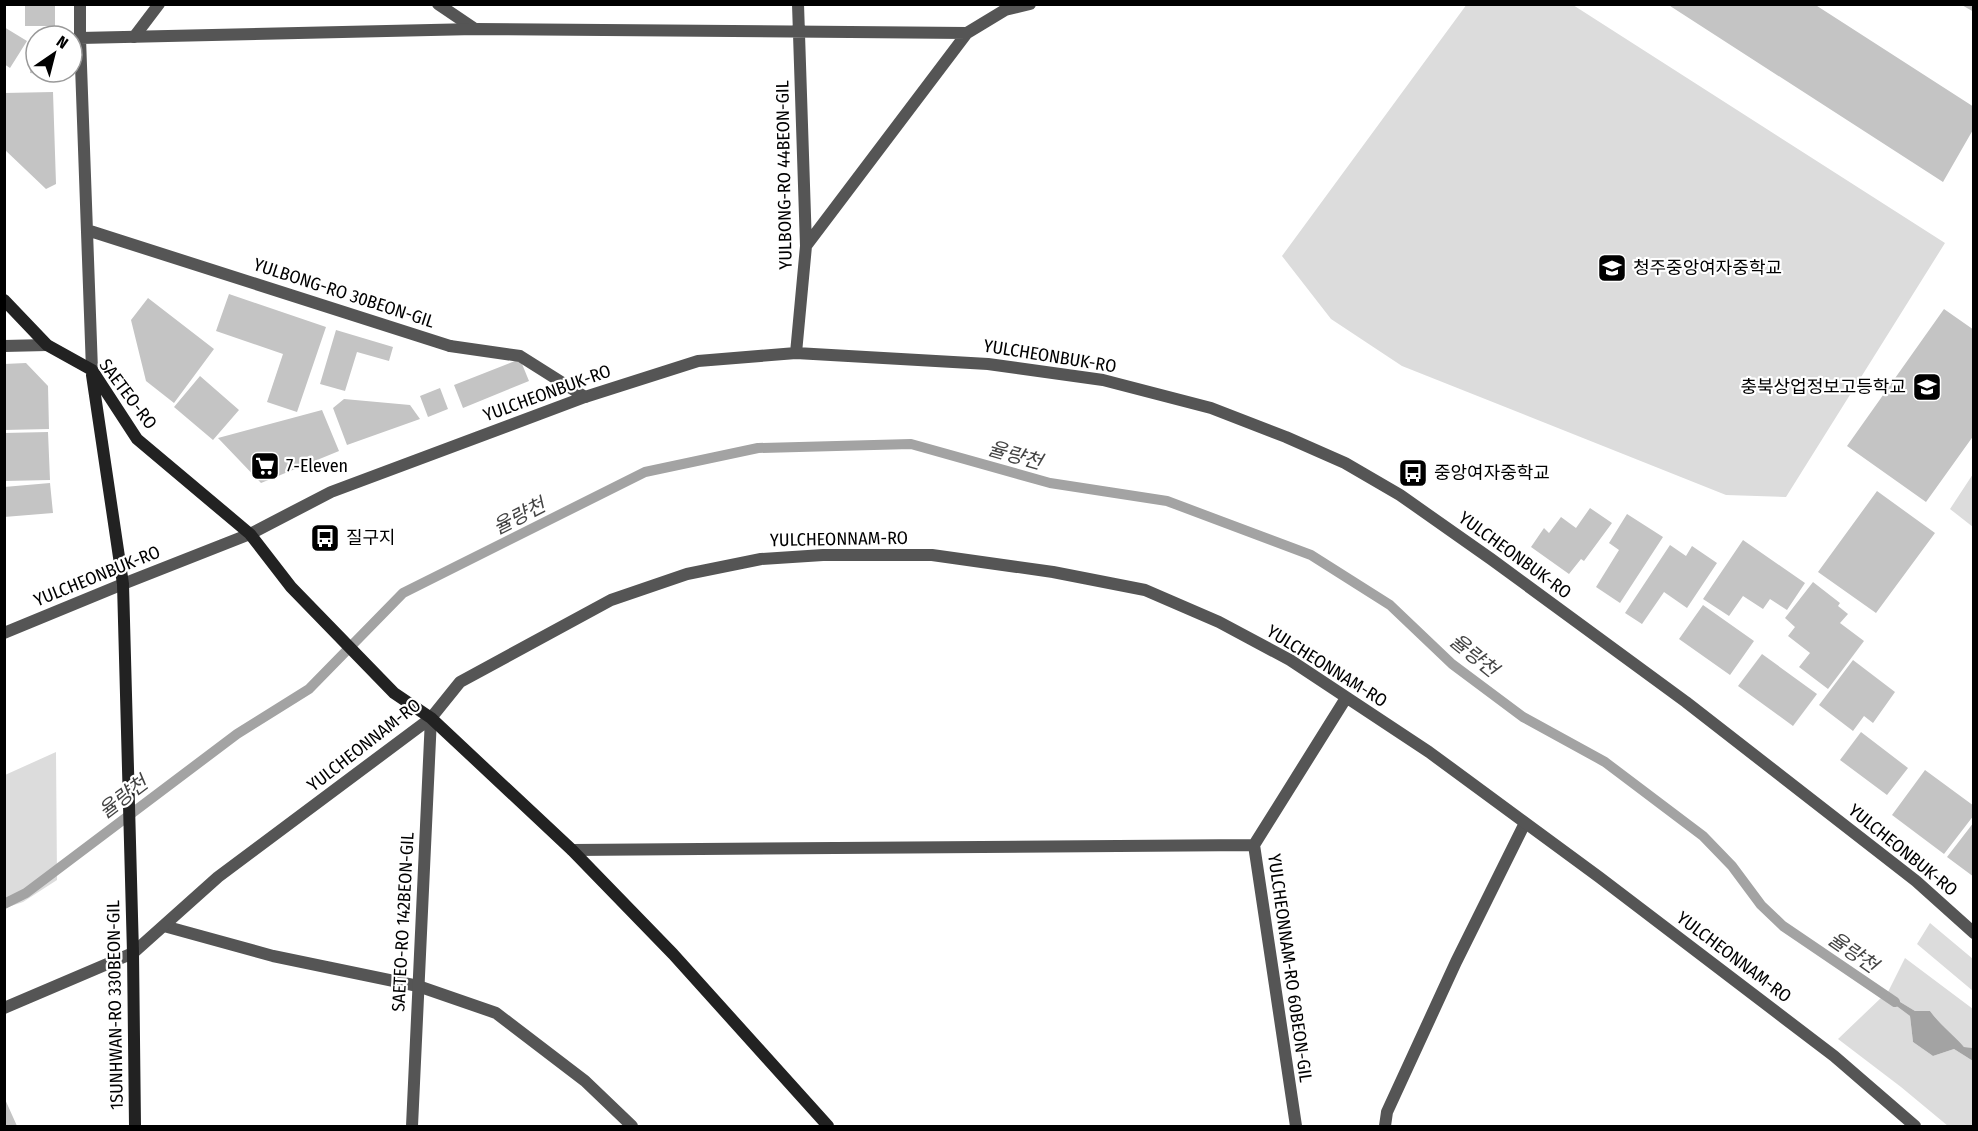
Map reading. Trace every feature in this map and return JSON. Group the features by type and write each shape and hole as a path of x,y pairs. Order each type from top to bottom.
{"street":[{"path":"80,4 80,24"},
{"path":"134,37 159,4"},
{"path":"438,4 475,29"},
{"name":"YULBONG-RO 44BEON-GIL","path":"796,353 806,246 798,4"},
{"path":"806,246 967,33 1005,10 1030,4"},
{"path":"84,39 475,29 967,33"},
{"path":"82,84 92,370"},
{"name":"YULBONG-RO 30BEON-GIL","path":"87,230 450,346 520,356 585,397"},
{"name":"SAETEO-RO","path":"4,300 47,345 92,370 137,439 250,534 291,587 394,693 431,718 573,850 673,954 828,1126"},
{"path":"4,346 47,345"},
{"name":"YULCHEONBUK-RO","path":"4,633 250,534 331,492 585,397 698,361 796,353 988,364 1103,380 1211,408 1286,437 1345,463 1409,502 1686,702 1916,881 1974,933"},
{"name":"1SUNHWAN-RO 330BEON-GIL","path":"92,370 123,584 133,953 135,1126"},
{"name":"YULCHEONNAM-RO","path":"4,1008 133,953 218,877 431,718 460,682 611,600 687,574 761,559 823,555 932,555 1053,572 1145,590 1219,622 1290,660 1429,752 1525,823 1834,1056 1915,1126"},
{"name":"YULCHEONNAM-RO 60BEON-GIL","path":"1296,1126 1254,845 1346,698"},
{"name":"SAETEO-RO 142BEON-GIL","path":"412,1126 431,718"},
{"path":"1385,1126 1387,1112 1456,962 1525,823"},
{"path":"573,850 1254,845"},
{"path":"164,926 273,956 418,986 495,1013 585,1081 632,1126"}],"shaded area":[{"name":"청주중앙여자중학교","path":"1467,4 1573,5 1945,243 1786,497 1726,495 1402,366 1331,319 1282,256"},
{"path":"1973,474 1973,527 1950,509"},
{"path":"56,752 57,880 23,902 5,908 5,775"},
{"path":"1930,923 1973,959 1973,991 1917,944"},
{"path":"1905,958 1973,1009 1973,1048 1964,1047 1930,1011 1915,1011 1887,994"},
{"path":"1887,994 1915,1011 1930,1011 1964,1047 1973,1048 1973,1061 1954,1049 1933,1056 1913,1042 1910,1016 1883,996"},
{"path":"1883,996 1910,1016 1913,1042 1933,1056 1954,1049 1973,1061 1973,1126 1948,1126 1838,1039"}],"building":[{"path":"25,4 55,4 55,24 25,24"},
{"path":"1667,4 1814,4 1974,107 1974,128 1943,182"},
{"path":"1960,4 1974,4 1974,12"},
{"path":"4,27 24,39 24,46 10,68 4,64"},
{"path":"53,92 56,184 46,189 4,149 4,93"},
{"path":"229,294 326,327 297,412 267,402 283,354 216,331"},
{"path":"148,298 214,349 174,403 146,381 131,320"},
{"name":"충북상업정보고등학교","path":"1944,309 1974,330 1974,435 1926,502 1847,446"},
{"path":"336,330 393,347 389,361 357,352 345,391 320,384"},
{"path":"520,359 529,381 463,408 454,385"},
{"path":"26,363 48,386 49,429 4,430 4,364"},
{"path":"200,376 239,410 213,440 174,407"},
{"path":"440,388 448,409 428,417 420,396"},
{"path":"344,399 410,405 420,419 347,445 333,408"},
{"path":"322,410 339,451 261,483 218,438"},
{"path":"48,432 50,480 4,481 4,433"},
{"path":"50,483 53,513 4,517 4,487"},
{"path":"1877,491 1935,533 1876,613 1818,572"},
{"path":"1590,508 1612,523 1584,561 1581,559 1569,574 1531,547 1544,528 1549,533 1561,517 1576,528"},
{"path":"1627,514 1663,537 1620,603 1596,587 1619,550 1609,543"},
{"path":"1743,540 1805,583 1787,610 1770,599 1763,609 1743,596 1729,616 1703,599"},
{"path":"1670,545 1686,556 1692,546 1717,563 1687,608 1664,592 1642,624 1625,613"},
{"path":"1813,582 1840,603 1838,606 1848,614 1840,623 1864,641 1828,689 1799,667 1810,653 1788,636 1795,627 1785,618"},
{"path":"1703,605 1754,641 1730,675 1679,639"},
{"path":"1762,654 1817,694 1793,726 1738,686"},
{"path":"1853,660 1895,692 1873,723 1864,716 1853,731 1819,705"},
{"path":"1861,732 1908,768 1887,795 1840,760"},
{"path":"1925,770 1974,806 1974,815 1944,854 1892,815"},
{"path":"1974,822 1974,877 1947,857"},
{"path":"4,1097 17,1126 4,1126"}],"waterway":[{"name":"율량천","path":"4,904 26,893 237,734 309,689 403,593 645,472 758,448 911,444 1050,483 1167,501 1311,555 1390,605 1452,664 1523,717 1605,762 1703,836 1732,866 1761,905 1783,926 1895,1002"}],"place":[{"name":"청주중앙여자중학교","path":"1612,268"},
{"name":"충북상업정보고등학교","path":"1927,387"},
{"name":"7-Eleven","path":"265,466"},
{"name":"중앙여자중학교","path":"1413,473"},
{"name":"질구지","path":"325,538"}]}
